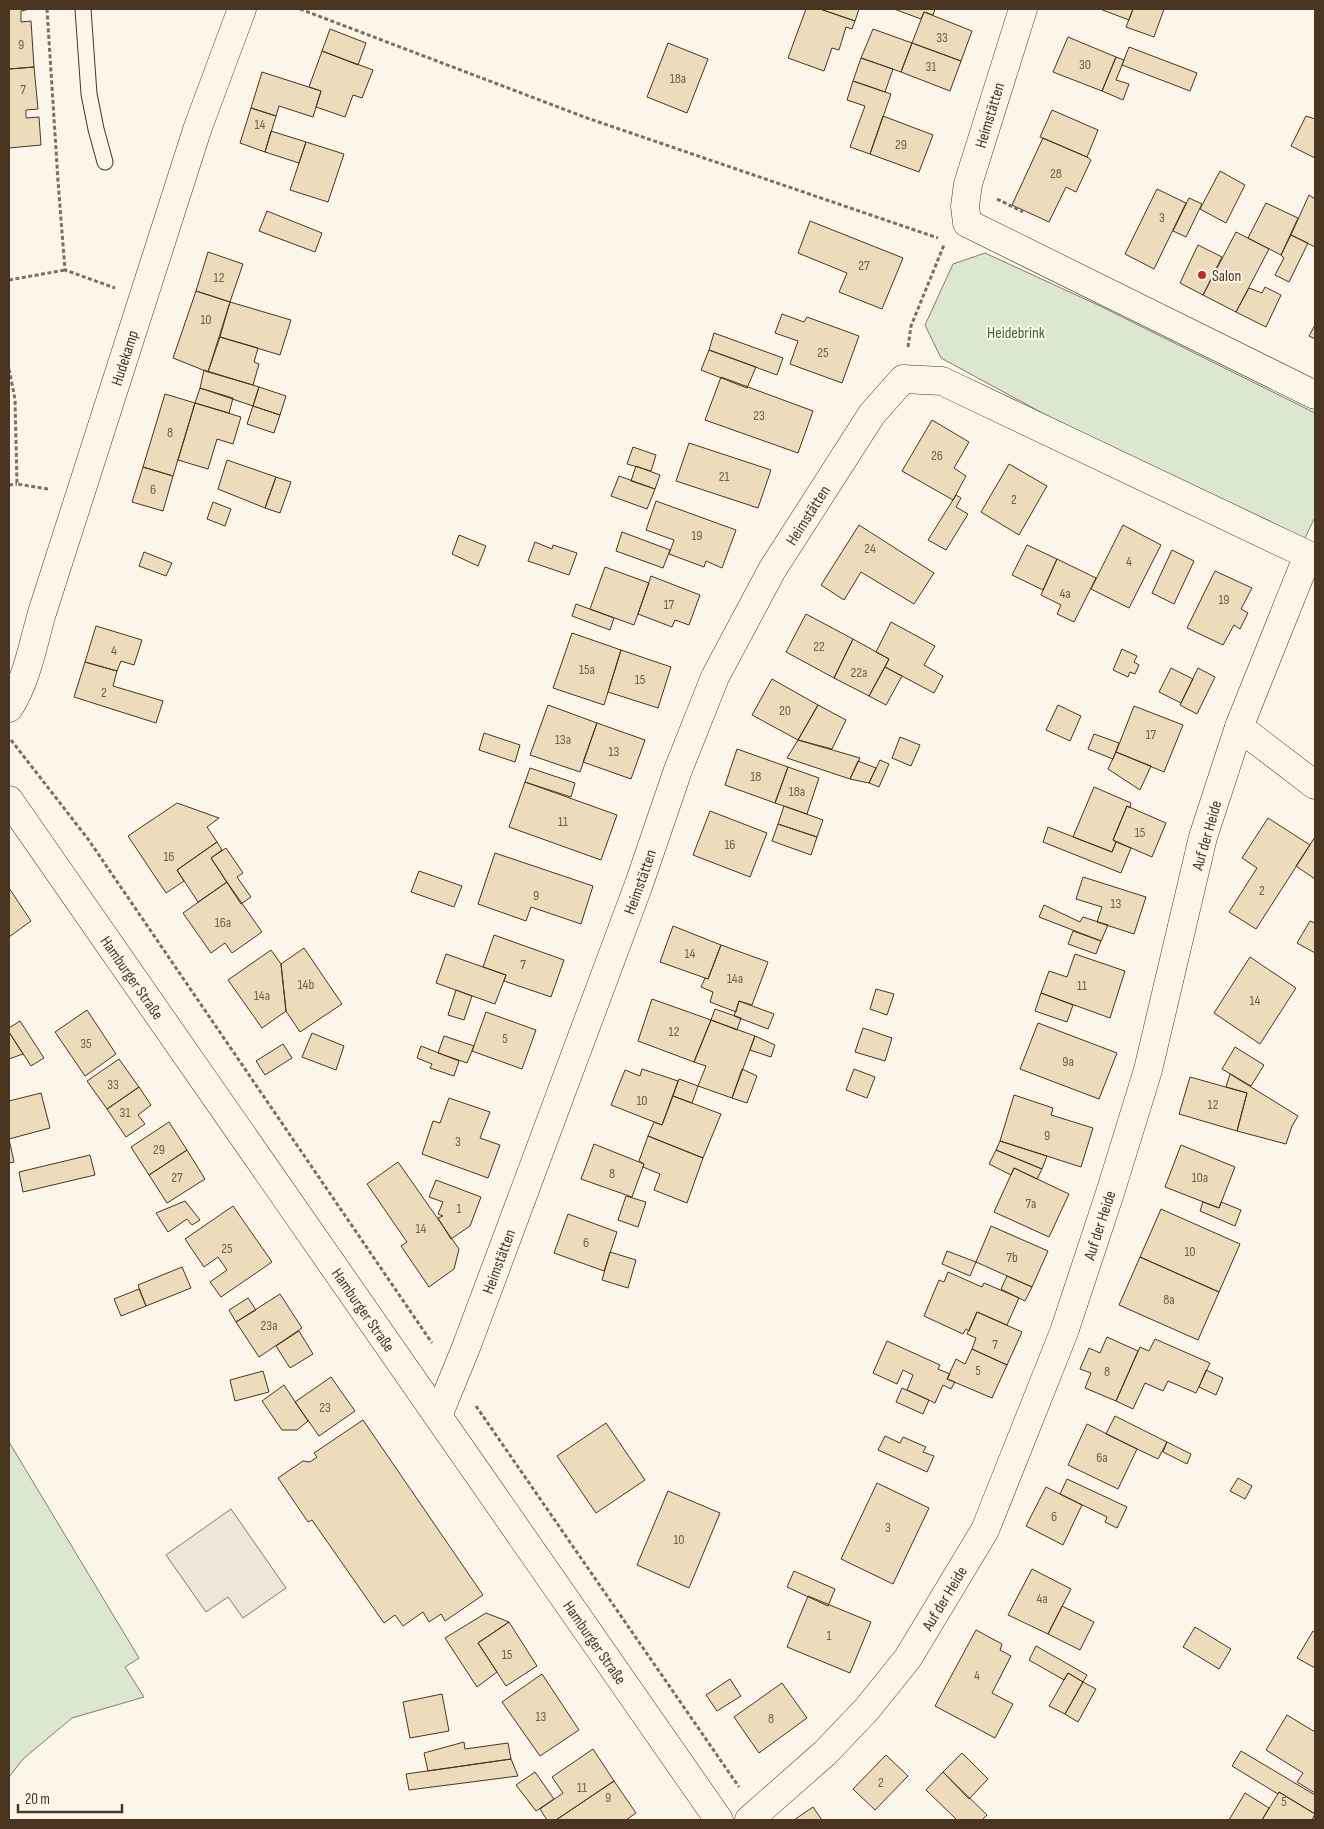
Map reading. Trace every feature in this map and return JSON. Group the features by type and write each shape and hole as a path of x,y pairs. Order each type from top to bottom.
{"street":[{"name":"Hudekamp","path":"9,708 15,698 28,662 198,127 242,9"},
{"name":"Heimstätten","path":"1023,9 968,184 965,206 967,223 1315,395"},
{"name":"Auf der Heide","path":"753,1816 825,1753 908,1658 986,1530 1064,1332 1148,1070 1203,837 1239,727 1308,555 942,381 903,379"},
{"name":"Heimstätten","path":"438,1416 455,1376 639,884 678,770 715,677 772,570 872,414 903,379"},
{"path":"1239,727 1315,785"},
{"name":"Hamburger Straße","path":"9,800 719,1820"}],"lane":[{"path":"83,9 89,94 105,162"}],"path":[{"path":"47,9 65,270"},
{"path":"300,9 587,118 946,240 911,326 903,379"},
{"path":"9,280 65,270 143,298"},
{"path":"9,369 15,400 17,484"},
{"path":"9,484 81,494"},
{"path":"9,738 88,839 753,1816"}],"green space":[{"name":"Heidebrink","path":"985,253 1100,306 1315,413 1315,517 1303,542 1046,415 941,358 925,325 953,264"},
{"path":"9,1442 139,1658 125,1667 144,1697 72,1718 23,1759 9,1777"}],"shaded area":[{"path":"231,1509 286,1588 243,1618 228,1597 206,1612 166,1555"}],"building":[{"path":"9,9 30,9 21,11 21,22 31,21 34,67 9,69"},
{"path":"806,9 820,9 855,21 852,29 846,27 839,50 832,48 824,71 788,58"},
{"path":"820,9 859,9 855,21"},
{"path":"894,9 935,9 933,15 924,12 921,19"},
{"path":"1100,9 1133,9 1129,20"},
{"path":"1133,9 1164,9 1154,37 1126,27"},
{"path":"924,12 972,31 961,61 912,43"},
{"path":"330,29 366,43 358,65 322,51"},
{"path":"873,29 912,43 901,72 861,58"},
{"path":"1068,37 1116,57 1102,91 1053,72"},
{"path":"668,43 708,59 687,113 647,97"},
{"path":"912,43 961,61 950,91 901,72"},
{"path":"1129,47 1197,73 1190,91 1122,65"},
{"path":"322,51 373,70 362,98 353,95 345,117 316,107 321,91 309,87"},
{"path":"1116,57 1124,60 1116,80 1129,84 1123,100 1102,91"},
{"path":"861,58 893,69 885,92 853,81"},
{"path":"34,67 38,109 26,110 26,118 39,117 41,145 9,148 9,69"},
{"path":"262,72 321,91 313,117 279,106 276,116 251,108"},
{"path":"853,81 891,94 870,154 850,147 865,106 847,100"},
{"path":"251,108 276,116 265,152 240,143"},
{"path":"1052,110 1098,130 1087,157 1040,137"},
{"path":"883,116 933,135 919,172 870,154"},
{"path":"1306,116 1315,119 1315,158 1291,146"},
{"path":"271,131 306,142 299,163 265,152"},
{"path":"1043,138 1091,160 1076,192 1066,187 1049,222 1012,205"},
{"path":"306,142 344,154 328,202 290,190"},
{"path":"1220,171 1245,185 1226,223 1200,209"},
{"path":"1157,189 1186,203 1154,269 1125,254"},
{"path":"1309,195 1315,199 1315,247 1291,235"},
{"path":"1189,198 1202,204 1186,237 1173,231"},
{"path":"1266,203 1298,218 1281,255 1248,238"},
{"path":"267,211 322,233 315,252 259,231"},
{"path":"810,221 903,258 882,309 839,292 847,273 798,253"},
{"path":"1236,232 1269,249 1236,312 1203,295"},
{"path":"1291,235 1308,243 1289,282 1275,275 1284,258 1281,255"},
{"path":"1198,245 1222,257 1203,295 1180,283"},
{"path":"208,252 243,264 230,302 196,291"},
{"path":"1265,287 1281,295 1266,327 1236,312 1249,288 1262,293"},
{"path":"196,291 230,302 208,372 173,358"},
{"path":"230,302 291,320 280,355 220,337"},
{"path":"782,314 804,322 807,317 859,336 842,383 790,364 798,341 775,333"},
{"path":"1315,325 1315,339 1309,336"},
{"path":"714,333 783,358 777,375 709,350"},
{"path":"220,337 258,348 254,362 259,364 253,385 208,372"},
{"path":"709,350 756,367 747,388 701,370"},
{"path":"204,370 259,387 253,406 200,388"},
{"path":"721,377 813,411 798,453 705,420"},
{"path":"259,387 286,396 280,415 253,406"},
{"path":"200,388 233,398 229,413 195,403"},
{"path":"165,394 195,403 173,476 143,467"},
{"path":"195,403 241,417 233,444 217,439 208,469 178,460"},
{"path":"253,406 280,415 274,433 247,424"},
{"path":"932,420 969,442 954,468 966,476 953,500 902,471"},
{"path":"689,443 771,470 758,508 676,481"},
{"path":"633,447 656,455 651,471 627,464"},
{"path":"227,460 276,477 265,508 218,489"},
{"path":"1009,464 1047,486 1019,535 981,512"},
{"path":"636,466 660,475 655,489 631,481"},
{"path":"143,467 173,476 163,511 132,502"},
{"path":"619,476 655,489 647,509 611,496"},
{"path":"276,477 291,482 280,513 265,508"},
{"path":"956,495 961,498 956,507 968,514 946,550 928,540"},
{"path":"656,501 736,530 722,568 706,561 704,567 669,554 674,540 646,530"},
{"path":"213,502 231,509 225,526 207,519"},
{"path":"859,525 934,573 914,604 861,572 844,600 821,585"},
{"path":"1123,525 1161,545 1129,608 1091,589"},
{"path":"622,532 670,550 663,568 616,551"},
{"path":"459,535 486,546 478,566 452,554"},
{"path":"535,542 552,549 553,545 577,553 569,575 528,561"},
{"path":"1027,545 1057,559 1043,590 1012,575"},
{"path":"1172,550 1194,561 1174,604 1152,593"},
{"path":"144,552 172,563 166,576 139,566"},
{"path":"1057,559 1096,578 1074,622 1057,614 1061,605 1041,595"},
{"path":"605,567 649,583 634,625 590,609"},
{"path":"1215,571 1252,588 1241,609 1248,613 1240,629 1234,625 1223,645 1187,628"},
{"path":"651,576 700,595 689,625 675,620 672,627 638,614"},
{"path":"576,604 614,618 610,630 572,616"},
{"path":"806,614 853,639 834,678 786,652"},
{"path":"891,622 935,646 924,665 943,676 934,693 885,667 889,659 876,652"},
{"path":"96,626 142,640 134,665 121,661 117,671 85,662"},
{"path":"572,633 621,650 604,705 553,688"},
{"path":"853,639 889,659 869,696 834,678"},
{"path":"1122,649 1137,656 1134,662 1139,665 1135,674 1130,672 1128,677 1113,670"},
{"path":"621,650 671,667 658,708 608,692"},
{"path":"85,662 117,671 113,686 163,701 156,723 74,697"},
{"path":"885,667 902,676 886,705 869,696"},
{"path":"1171,668 1193,679 1181,703 1159,692"},
{"path":"1198,668 1215,677 1197,714 1180,705"},
{"path":"772,679 818,705 798,740 752,715"},
{"path":"548,705 597,723 580,772 530,755"},
{"path":"818,705 846,720 832,749 798,740"},
{"path":"1058,705 1081,716 1070,741 1046,730"},
{"path":"1134,706 1183,725 1164,772 1116,752"},
{"path":"597,723 645,740 631,779 583,762"},
{"path":"484,733 520,745 515,762 479,750"},
{"path":"1094,734 1119,743 1113,759 1088,749"},
{"path":"900,737 920,745 911,766 892,758"},
{"path":"798,740 860,758 850,779 787,758"},
{"path":"737,749 788,767 775,803 725,785"},
{"path":"1116,752 1151,766 1140,790 1108,769"},
{"path":"880,760 889,764 879,787 869,783"},
{"path":"858,761 876,768 869,783 850,779"},
{"path":"788,767 819,778 807,814 775,803"},
{"path":"530,768 575,783 571,797 525,782"},
{"path":"525,782 617,815 601,860 509,827"},
{"path":"1094,787 1131,803 1130,808 1127,806 1113,840 1116,842 1112,852 1073,837"},
{"path":"177,803 219,818 207,827 217,842 177,870 184,881 166,893 128,836"},
{"path":"784,806 823,820 817,837 778,824"},
{"path":"1127,806 1166,823 1152,857 1113,840"},
{"path":"710,811 767,833 750,877 693,855"},
{"path":"1268,818 1310,845 1256,929 1229,912 1257,868 1242,858"},
{"path":"778,824 817,837 811,855 772,841"},
{"path":"1048,827 1112,852 1116,842 1131,848 1121,873 1043,842"},
{"path":"1315,837 1315,879 1296,866"},
{"path":"217,842 222,850 211,858 227,882 198,902 177,870"},
{"path":"226,848 243,873 237,877 251,897 241,904 211,858"},
{"path":"495,853 593,886 581,924 531,907 526,921 478,904"},
{"path":"419,871 462,886 454,907 411,892"},
{"path":"1083,877 1146,897 1134,934 1097,922 1102,907 1076,899"},
{"path":"227,882 262,932 232,953 225,943 211,953 183,913"},
{"path":"9,888 31,921 9,937"},
{"path":"1044,905 1080,922 1083,917 1108,925 1101,941 1039,917"},
{"path":"1310,921 1315,923 1315,953 1297,943"},
{"path":"673,926 721,945 708,979 660,962"},
{"path":"1073,931 1101,941 1096,954 1068,944"},
{"path":"494,935 564,960 551,997 504,981 506,975 483,967"},
{"path":"721,945 768,962 752,1005 739,1001 736,1012 710,1002 713,992 701,987 705,978 708,979"},
{"path":"304,948 342,1004 300,1032 286,1011 281,964"},
{"path":"271,950 281,964 286,1011 262,1028 228,980"},
{"path":"446,954 506,975 495,1004 436,983"},
{"path":"1075,954 1125,971 1110,1018 1041,993 1049,971 1067,977"},
{"path":"1250,957 1296,988 1260,1044 1214,1013"},
{"path":"876,989 894,994 887,1015 870,1009"},
{"path":"456,990 472,996 464,1020 448,1015"},
{"path":"1041,993 1073,1005 1067,1022 1035,1011"},
{"path":"652,999 711,1020 694,1062 638,1041"},
{"path":"739,1001 774,1014 768,1029 734,1016"},
{"path":"715,1009 741,1018 737,1030 711,1020"},
{"path":"87,1010 116,1054 85,1076 55,1032"},
{"path":"486,1012 536,1030 522,1069 472,1051"},
{"path":"711,1020 755,1036 732,1098 698,1086 706,1066 694,1062"},
{"path":"20,1021 44,1058 31,1066 9,1032 9,1028"},
{"path":"1038,1023 1117,1053 1099,1099 1020,1069"},
{"path":"863,1028 892,1038 885,1061 855,1052"},
{"path":"9,1032 23,1054 9,1059"},
{"path":"312,1033 344,1046 336,1070 302,1057"},
{"path":"444,1036 474,1046 467,1063 438,1053"},
{"path":"755,1036 775,1045 771,1057 750,1050"},
{"path":"283,1044 292,1058 265,1075 256,1061"},
{"path":"421,1046 459,1061 454,1076 430,1068 432,1064 417,1058"},
{"path":"1235,1047 1264,1065 1251,1086 1222,1069"},
{"path":"119,1059 139,1087 107,1109 87,1081"},
{"path":"642,1069 678,1081 662,1125 611,1105 625,1070 640,1076"},
{"path":"742,1069 757,1076 747,1103 732,1098"},
{"path":"854,1069 875,1077 867,1098 846,1090"},
{"path":"1230,1074 1298,1116 1292,1126 1286,1144 1237,1131 1247,1093 1226,1087"},
{"path":"1190,1077 1247,1093 1237,1131 1179,1114"},
{"path":"679,1079 698,1086 692,1103 673,1096"},
{"path":"139,1087 151,1105 138,1115 145,1124 126,1137 107,1109"},
{"path":"41,1093 50,1128 9,1139 9,1101"},
{"path":"1014,1095 1053,1108 1051,1115 1093,1128 1081,1167 1000,1141"},
{"path":"673,1096 721,1114 703,1158 648,1136 654,1122 662,1125"},
{"path":"449,1098 490,1112 480,1138 500,1145 488,1178 422,1154 433,1121 440,1123"},
{"path":"169,1122 187,1150 149,1175 131,1147"},
{"path":"648,1136 703,1158 687,1203 654,1190 660,1174 643,1167 644,1164 639,1161"},
{"path":"9,1139 14,1162 9,1163"},
{"path":"1000,1141 1047,1156 1042,1169 996,1150"},
{"path":"594,1144 644,1164 632,1197 581,1179"},
{"path":"1181,1145 1235,1167 1219,1208 1165,1187"},
{"path":"187,1150 205,1179 167,1203 149,1175"},
{"path":"996,1150 1042,1169 1037,1179 1014,1168 1011,1175 989,1164"},
{"path":"90,1155 95,1175 23,1192 19,1172"},
{"path":"398,1162 459,1249 454,1269 429,1287 401,1246 407,1242 367,1184"},
{"path":"1014,1168 1069,1194 1049,1237 994,1212"},
{"path":"436,1180 481,1197 470,1226 451,1239 438,1218 443,1216 438,1214 443,1202 429,1197"},
{"path":"626,1196 646,1202 638,1227 618,1220"},
{"path":"185,1201 200,1220 192,1225 187,1219 168,1232 156,1213"},
{"path":"1203,1202 1219,1208 1221,1202 1241,1210 1235,1226 1200,1211"},
{"path":"233,1206 272,1262 221,1297 210,1282 227,1270 218,1257 204,1267 185,1239"},
{"path":"1161,1209 1240,1244 1219,1292 1140,1257"},
{"path":"568,1214 617,1232 604,1271 554,1253"},
{"path":"991,1226 1048,1251 1032,1287 976,1262"},
{"path":"947,1251 976,1262 970,1276 942,1264"},
{"path":"610,1252 636,1260 628,1288 602,1280"},
{"path":"1140,1257 1219,1292 1198,1340 1119,1305"},
{"path":"182,1267 191,1288 146,1306 138,1285"},
{"path":"948,1272 982,1287 984,1283 1019,1298 1007,1325 977,1312 969,1331 966,1329 963,1334 924,1316 939,1280 944,1282"},
{"path":"1007,1276 1032,1287 1025,1301 1001,1289"},
{"path":"139,1289 146,1306 121,1316 114,1299"},
{"path":"280,1294 302,1328 259,1357 236,1322"},
{"path":"248,1298 256,1310 236,1322 229,1310"},
{"path":"977,1312 1022,1332 1007,1365 972,1349 976,1338 967,1334"},
{"path":"299,1331 313,1354 290,1368 276,1346"},
{"path":"1107,1337 1138,1351 1116,1401 1085,1388 1091,1373 1080,1369 1089,1348 1100,1353"},
{"path":"1155,1339 1210,1363 1196,1393 1168,1381 1163,1391 1145,1383 1133,1409 1116,1401 1140,1347 1149,1351"},
{"path":"887,1341 940,1365 938,1369 950,1374 947,1379 955,1382 951,1389 943,1385 935,1403 907,1390 913,1375 903,1370 897,1384 873,1373"},
{"path":"972,1349 1007,1365 992,1398 947,1379 956,1359 965,1364"},
{"path":"1206,1370 1223,1378 1216,1395 1199,1387"},
{"path":"263,1371 269,1392 235,1401 230,1380"},
{"path":"331,1377 355,1411 319,1436 295,1402"},
{"path":"284,1385 308,1421 297,1430 282,1430 262,1401"},
{"path":"902,1388 929,1400 923,1414 896,1402"},
{"path":"1115,1416 1167,1442 1158,1459 1106,1434"},
{"path":"363,1420 483,1595 445,1621 441,1614 429,1622 423,1612 403,1626 395,1615 384,1623 312,1520 308,1522 278,1478 303,1461 310,1462 317,1457 314,1453"},
{"path":"606,1423 645,1480 596,1513 557,1456"},
{"path":"1087,1424 1137,1449 1118,1489 1068,1465"},
{"path":"885,1436 900,1443 903,1437 926,1447 923,1452 934,1456 927,1472 878,1450"},
{"path":"1167,1442 1191,1454 1187,1464 1163,1452"},
{"path":"1238,1478 1252,1486 1245,1499 1230,1491"},
{"path":"1067,1479 1127,1507 1117,1528 1105,1522 1107,1517 1060,1494"},
{"path":"877,1483 929,1508 893,1584 841,1559"},
{"path":"1046,1487 1082,1505 1063,1545 1026,1526"},
{"path":"668,1491 720,1513 689,1588 637,1565"},
{"path":"1032,1569 1071,1589 1048,1634 1008,1615"},
{"path":"794,1571 835,1589 828,1606 787,1587"},
{"path":"808,1596 871,1622 850,1673 787,1647"},
{"path":"1062,1606 1094,1622 1080,1650 1048,1634"},
{"path":"486,1613 509,1622 478,1643 497,1672 477,1687 445,1638"},
{"path":"509,1622 537,1666 506,1686 478,1643"},
{"path":"1195,1627 1231,1649 1219,1669 1183,1647"},
{"path":"976,1630 1002,1644 1000,1650 1011,1656 992,1693 1013,1704 995,1738 935,1706"},
{"path":"1313,1631 1315,1632 1315,1668 1297,1658"},
{"path":"1036,1646 1087,1675 1083,1682 1068,1673 1064,1680 1029,1660"},
{"path":"1068,1673 1083,1682 1065,1714 1049,1706"},
{"path":"542,1674 579,1730 540,1756 502,1702"},
{"path":"730,1679 741,1696 717,1711 706,1695"},
{"path":"1083,1682 1096,1689 1078,1722 1065,1714"},
{"path":"782,1683 807,1718 759,1753 734,1717"},
{"path":"442,1694 449,1731 410,1738 403,1702"},
{"path":"1287,1715 1315,1732 1315,1793 1297,1782 1303,1773 1266,1750"},
{"path":"464,1742 465,1749 508,1743 511,1759 428,1771 424,1753"},
{"path":"593,1749 614,1781 556,1820 547,1820 540,1809 563,1793 552,1777"},
{"path":"1241,1751 1315,1795 1315,1814 1232,1766"},
{"path":"962,1753 988,1779 969,1799 943,1772"},
{"path":"886,1755 908,1776 875,1810 853,1789"},
{"path":"511,1759 518,1776 409,1790 406,1774"},
{"path":"535,1772 554,1799 536,1811 516,1785"},
{"path":"943,1772 987,1815 982,1820 957,1820 926,1790"},
{"path":"614,1781 636,1813 626,1820 556,1820"},
{"path":"1279,1792 1315,1814 1312,1820 1262,1820"},
{"path":"1245,1793 1269,1808 1262,1820 1229,1820"},
{"path":"813,1807 822,1820 794,1820"}],"place":[{"name":"Salon","path":"1202,275"}]}
